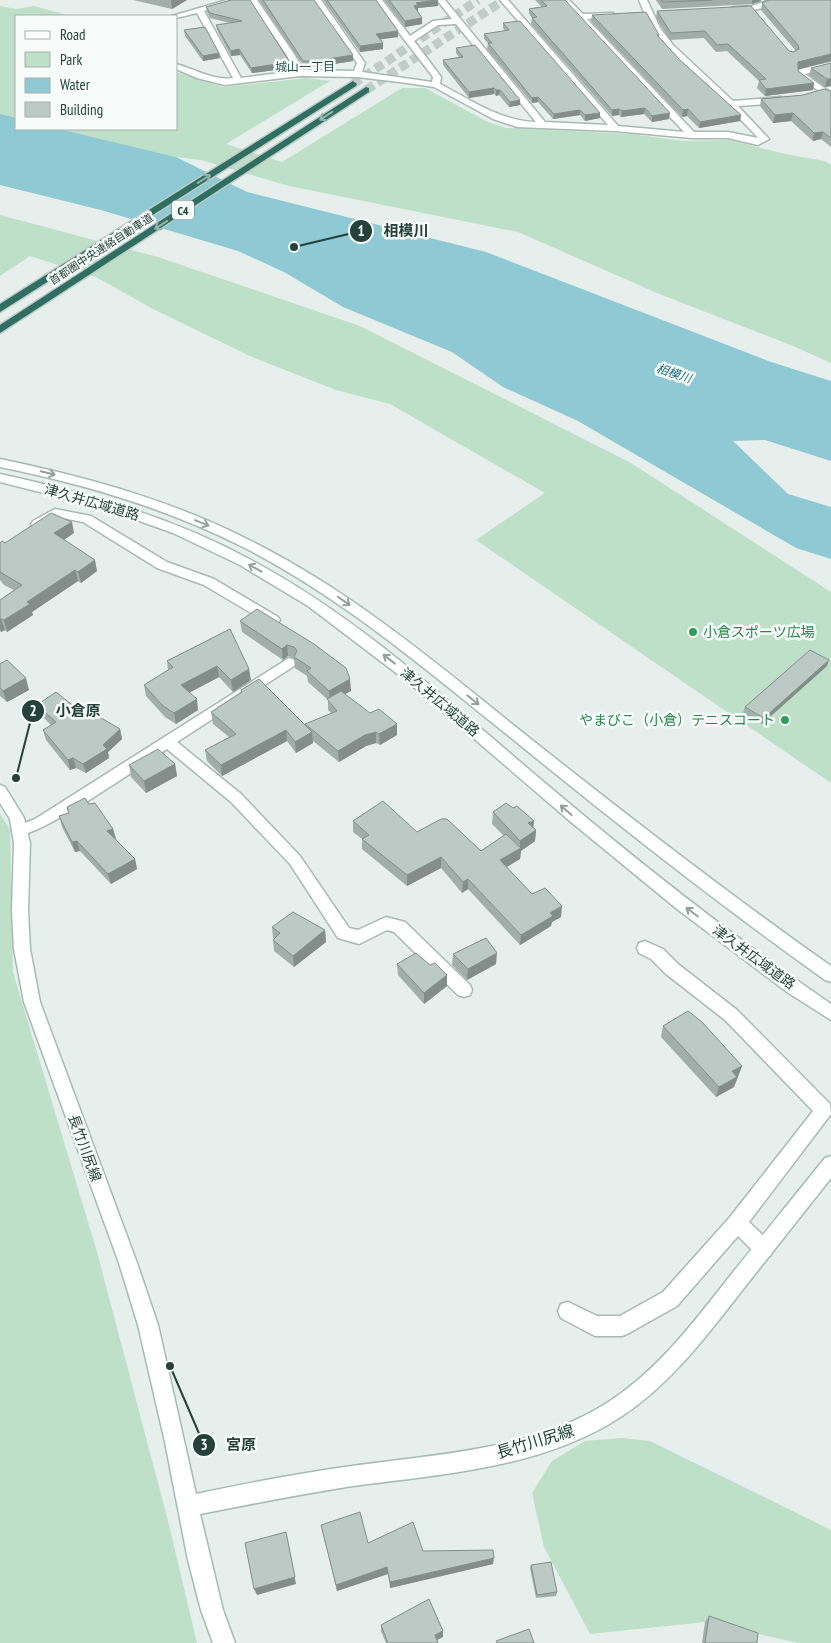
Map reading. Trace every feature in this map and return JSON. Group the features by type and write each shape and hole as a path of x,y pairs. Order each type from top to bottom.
{"highway":[{"name":"首都圏中央連絡自動車道","path":"0,309 355,79"},
{"name":"首都圏中央連絡自動車道","path":"0,331 366,90"}],"street":[{"path":"178,16 236,0"},
{"path":"253,0 290,54 300,73"},
{"path":"317,0 361,63 355,79"},
{"path":"378,0 437,77 436,84"},
{"path":"441,0 542,124"},
{"path":"504,0 615,128"},
{"path":"565,0 692,135"},
{"path":"178,67 225,82 300,73 355,79 436,84 506,121 525,125 542,124 692,135 728,135 758,142 762,141 764,139 758,130 689,66 657,31 654,13 643,0"},
{"path":"727,9 755,11 778,0"},
{"path":"200,10 238,80"},
{"path":"640,14 654,13"},
{"path":"582,17 620,15"},
{"path":"409,40 436,23 457,20"},
{"path":"829,93 801,75 802,71 831,65"},
{"path":"809,96 829,93"},
{"path":"732,104 791,99"},
{"name":"津久井広域道路","path":"0,463 81,481 150,502 226,533 310,578 398,641 694,876 831,975"},
{"name":"津久井広域道路","path":"0,478 80,497 148,519 243,561 298,594 336,619 396,665 582,824 664,890 780,977 831,1012"},
{"path":"23,532 55,513 87,519 162,565 210,582 281,625"},
{"path":"20,831 40,823 289,663"},
{"path":"168,742 236,798 295,860 344,933 359,938 386,924 399,927 464,990"},
{"name":"長竹川尻線","path":"0,791 17,818 22,843 20,911 22,949 32,1002 128,1263 148,1325 187,1506 208,1593 224,1643"},
{"path":"568,1311 595,1326 622,1326 670,1299 737,1223 824,1110 731,1015 672,970 657,954 645,948"},
{"name":"長竹川尻線","path":"187,1506 296,1484 485,1455 556,1437 585,1425 613,1410 670,1362 698,1331 831,1164"},
{"path":"737,1223 764,1249"}],"green space":[{"path":"0,6 16,9 34,6 67,15 15,15 15,119 0,115"},
{"path":"178,73 223,87 307,78 330,81 226,144 282,162 402,88 425,88 488,122 506,128 631,134 683,141 729,140 785,154 825,161 831,165 831,363 793,346 657,293 518,232 289,186 201,160 176,157 62,130 178,130"},
{"path":"0,215 158,257 360,326 631,463 831,592 831,783 476,540 545,493 390,404 336,390 252,357 153,309 96,277 30,256 0,276"},
{"path":"0,814 10,829 13,972 97,1252 168,1521 197,1643 0,1643"},
{"path":"622,1438 650,1441 831,1530 831,1643 798,1643 705,1622 590,1634 544,1547 532,1493 552,1461 585,1441"}],"water":[{"path":"0,114 15,118 15,130 63,130 176,157 247,192 486,252 771,362 831,381 831,461 765,440 733,441 788,494 831,507 831,559 796,548 578,421 503,387 452,352 343,307 284,272 238,251 101,210 0,185"}],"building":[{"path":"231,0 250,0 291,64 251,68 239,49 231,51 216,25 242,21 210,13 206,7"},
{"path":"263,0 314,0 353,55 303,61"},
{"path":"327,0 376,0 398,31 376,34 383,43 360,46"},
{"path":"389,0 436,0 416,3 418,5 414,6 422,18 405,21"},
{"path":"541,0 565,0 670,113 652,116 645,108 622,111 619,109 612,110 532,18 537,17 529,9 547,6"},
{"path":"661,0 712,0 663,2"},
{"path":"769,0 831,0 831,54 798,62 798,71 814,83 766,89 759,80 766,79 728,44 717,45 705,31 671,33 657,11 751,6 789,51 793,52 799,49 798,45 762,3"},
{"path":"646,12 659,35 657,35 680,60 741,115 700,122 688,109 683,110 592,15"},
{"path":"520,21 600,113 585,115 580,110 554,114 538,97 532,98 488,43 492,43 484,34 509,30 503,23"},
{"path":"205,27 219,53 203,56 184,30"},
{"path":"475,45 520,100 510,102 500,90 494,88 469,92 443,60 463,57 456,48"},
{"path":"831,63 831,79 827,79 811,68"},
{"path":"824,89 831,91 831,138 823,132 814,133 793,113 775,115 761,99 803,95"},
{"path":"51,513 72,522 54,533 95,560 78,572 75,570 27,602 30,604 4,620 0,619 0,600 22,585 0,572 0,543 2,541 5,543"},
{"path":"257,609 314,644 346,668 350,679 329,691 307,671 311,668 294,657 297,651 294,647 287,645 282,649 240,621"},
{"path":"230,629 249,669 231,680 217,666 181,685 197,699 174,713 163,706 144,685 173,667 167,661"},
{"path":"810,650 829,660 764,718 745,707"},
{"path":"7,660 26,678 3,691 0,688 0,664"},
{"path":"259,679 312,732 295,742 286,730 221,765 205,750 236,734 211,712"},
{"path":"341,691 370,713 379,709 397,724 379,734 376,732 365,735 338,751 305,724 337,711 327,699"},
{"path":"56,692 76,708 79,705 120,729 103,745 107,749 83,764 73,758 68,760 43,730 56,722 37,705"},
{"path":"158,749 175,764 144,781 129,765"},
{"path":"85,798 89,804 95,803 113,829 107,831 135,859 108,874 77,841 72,842 59,816 69,813 67,807"},
{"path":"383,801 417,832 441,819 447,819 481,851 506,834 521,848 500,860 532,894 545,888 562,906 550,913 553,916 521,935 468,879 463,882 441,857 407,875 362,839 369,835 353,821"},
{"path":"506,803 513,808 517,806 534,821 528,823 536,830 520,841 493,812"},
{"path":"293,912 325,930 293,956 273,940 280,933 272,927"},
{"path":"486,938 497,953 468,969 453,954"},
{"path":"416,953 430,965 435,963 447,975 424,993 397,964"},
{"path":"688,1011 702,1022 742,1066 732,1071 737,1077 719,1087 663,1026"},
{"path":"360,1512 368,1543 413,1522 423,1551 493,1550 494,1558 390,1582 387,1567 336,1585 321,1525"},
{"path":"286,1532 295,1577 254,1589 245,1543"},
{"path":"551,1562 557,1592 537,1595 531,1565"},
{"path":"429,1599 443,1631 435,1635 438,1643 388,1643 381,1625"},
{"path":"709,1616 758,1633 757,1643 705,1643"},
{"path":"529,1629 534,1643 497,1643 496,1641"}],"tunnel":[{"path":"353,84 478,0"},
{"path":"366,90 504,0"}],"place":[{"name":"相模川","path":"294,247"},
{"name":"小倉スポーツ広場","path":"693,632"},
{"name":"やまびこ（小倉）テニスコート","path":"785,720"},
{"name":"小倉原","path":"16,778"},
{"name":"宮原","path":"170,1366"}],"district":[{"name":"城山一丁目","path":"305,66"}]}
